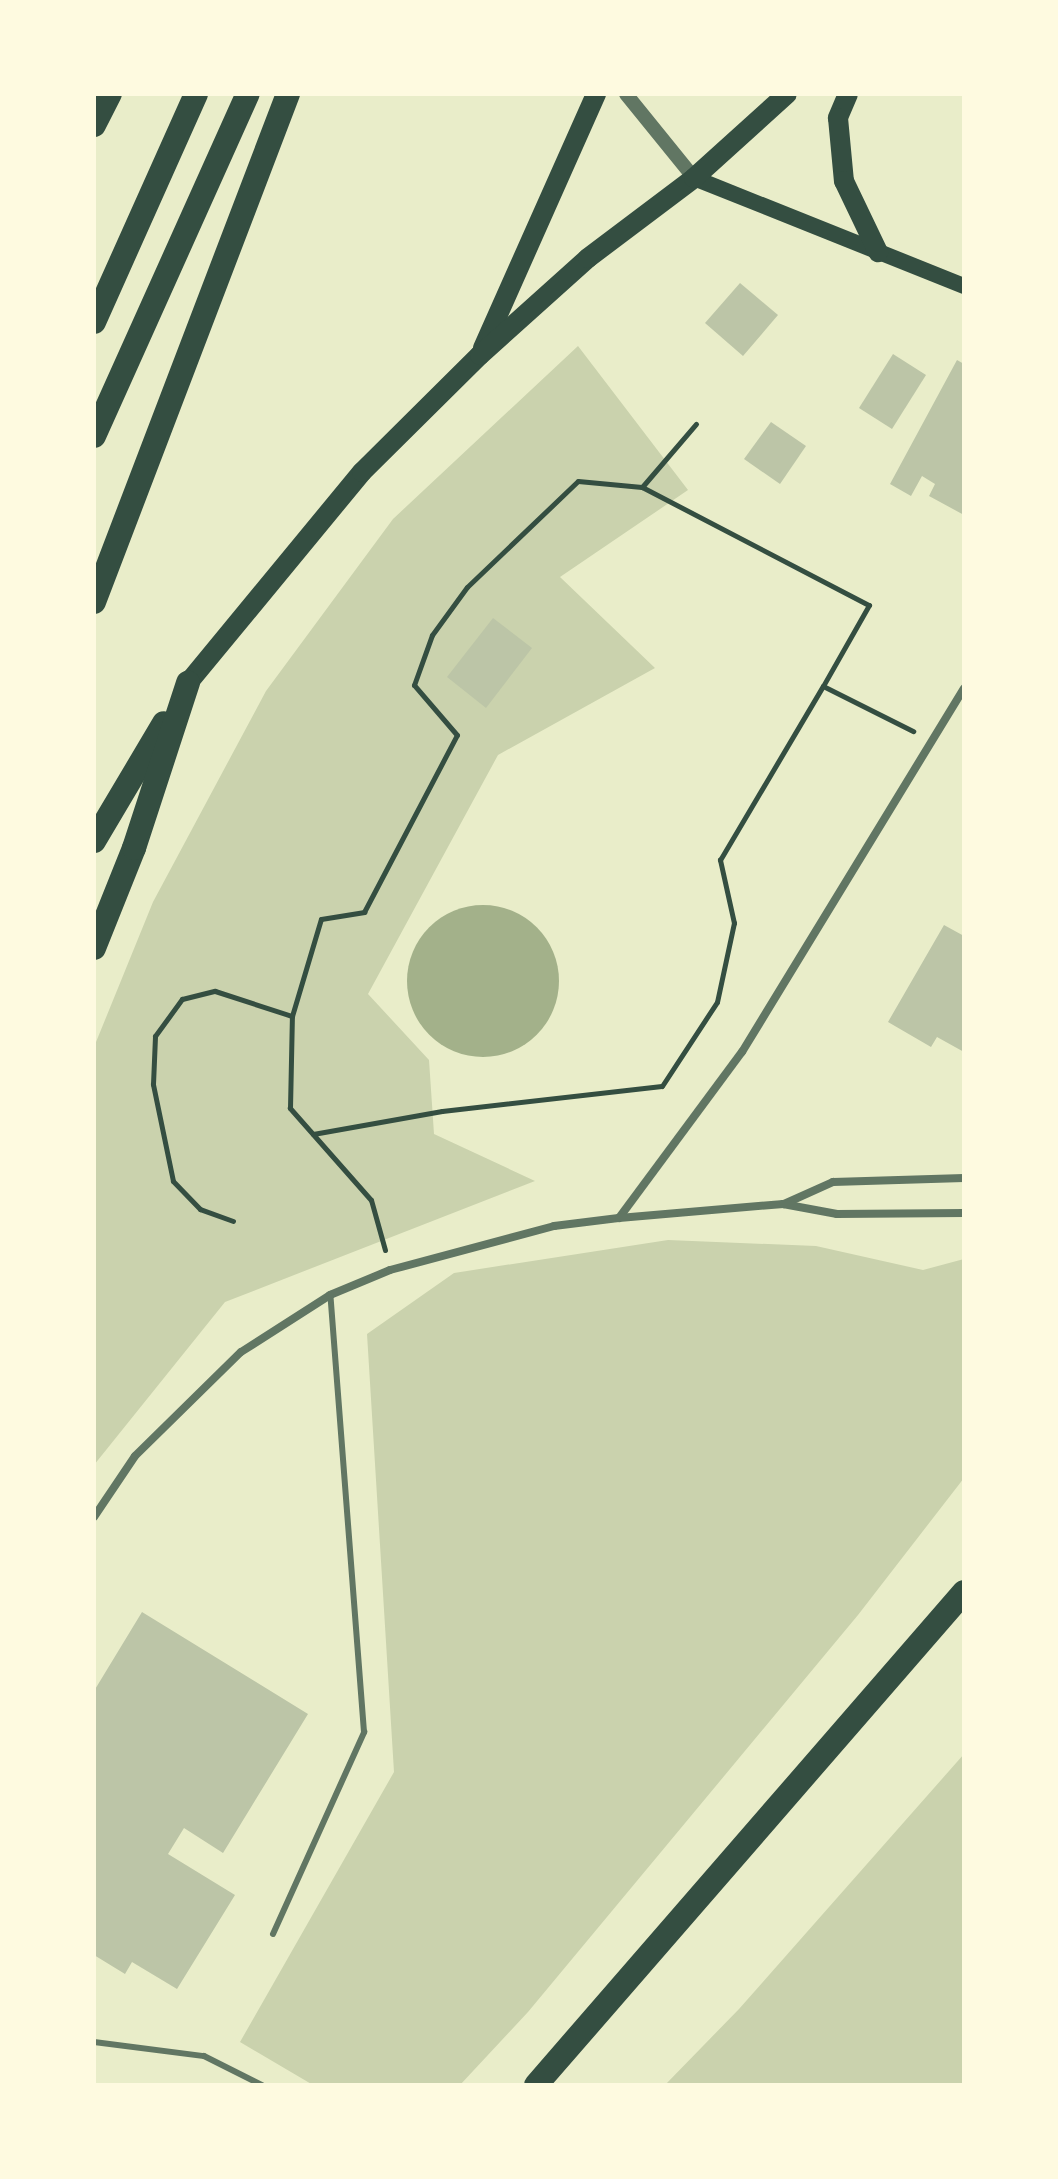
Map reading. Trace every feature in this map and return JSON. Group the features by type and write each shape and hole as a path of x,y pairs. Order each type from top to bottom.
{"highway":[{"path":"94,125 110,94"},
{"path":"94,322 196,94"},
{"path":"94,436 248,94"},
{"path":"94,602 288,94"},
{"path":"94,841 188,683"},
{"path":"94,948 134,848 188,683"},
{"path":"536,2085 964,1592"}],"main road":[{"path":"480,355 596,94"},
{"path":"188,683 362,472 480,355 588,258 694,178 787,94"},
{"path":"848,94 838,118 844,181 878,252"},
{"path":"694,178 964,286"}],"street":[{"path":"626,94 694,178"},
{"path":"619,1218 742,1052 964,688"},
{"path":"783,1204 833,1182 964,1178"},
{"path":"94,1517 135,1456 241,1352 330,1295 390,1270 554,1226 619,1218 783,1204 837,1214 964,1213"}],"lane":[{"path":"273,1934 364,1732 330,1295"},
{"path":"94,2042 204,2056 262,2085"}],"path":[{"path":"642,487 696,424"},
{"path":"313,1134 442,1111 662,1086 717,1002 734,923 720,860 869,605 642,487 578,481 467,587 432,635 414,685 457,735 364,912 321,919 292,1016 290,1108 371,1200 390,1270"},
{"path":"823,686 932,741"},
{"path":"233,1221 200,1209 173,1181 153,1084 155,1036 182,999 215,991 292,1016"}],"shaded area":[{"path":"578,346 688,490 560,577 655,668 498,755 368,994 429,1060 434,1134 535,1181 225,1302 94,1465 94,1047 153,902 266,691 393,519"},
{"path":"483,905 512,911 537,927 553,952 559,981 553,1010 537,1035 512,1051 483,1057 454,1051 429,1035 413,1010 407,981 413,952 429,927 454,911"},
{"path":"668,1240 816,1246 923,1270 964,1259 964,1478 858,1615 528,2012 460,2085 313,2085 240,2042 394,1772 367,1334 454,1273"},
{"path":"964,1754 964,2085 665,2085 739,2009"}],"building":[{"path":"740,283 778,315 743,356 705,323"},
{"path":"893,354 926,375 892,429 859,408"},
{"path":"957,360 964,364 964,515 929,496 935,484 922,476 911,496 890,484"},
{"path":"771,422 806,446 780,484 744,459"},
{"path":"493,618 532,648 486,708 447,677"},
{"path":"944,925 964,936 964,1052 937,1037 931,1047 888,1022"},
{"path":"142,1612 308,1714 223,1853 184,1828 168,1854 235,1895 177,1989 132,1962 125,1974 94,1955 94,1691"}]}
